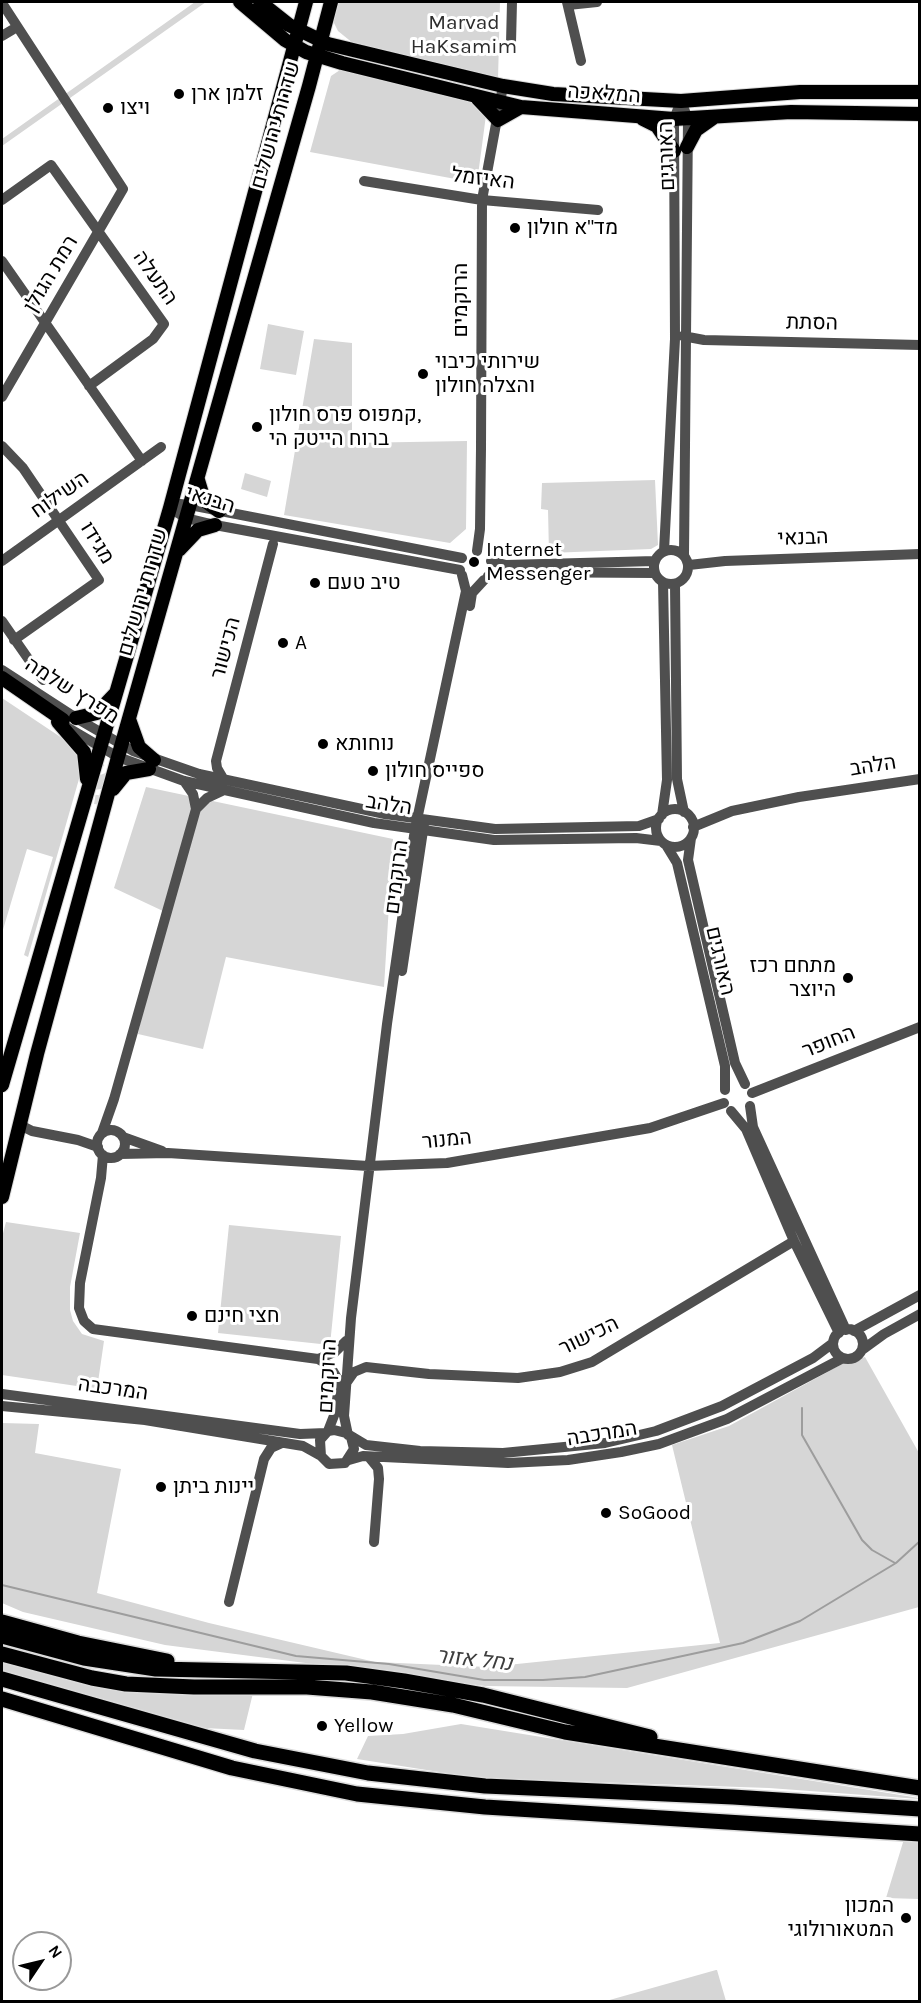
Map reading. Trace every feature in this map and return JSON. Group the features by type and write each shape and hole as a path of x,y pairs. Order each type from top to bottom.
{"highway":[{"path":"2,1622 103,1649 189,1664 247,1670 346,1674 483,1695 737,1759"},
{"path":"2,1636 84,1658 118,1664 190,1672 247,1670"},
{"path":"2,1654 92,1678 126,1684 194,1687 307,1687 372,1692 453,1705 565,1732 920,1788"},
{"path":"2,1679 255,1750 368,1773 485,1786 733,1797 920,1809"},
{"path":"2,1699 232,1768 357,1794 485,1807 920,1834"},
{"path":"841,1828 920,1828"}],"main road":[{"name":"המלאכה","path":"240,2 269,28 295,46 359,53 503,86 590,98 681,101 800,92 920,92"},
{"name":"המלאכה","path":"260,2 320,49 342,63 500,104 641,118 681,119 791,112 920,114"},
{"name":"שדרות ירושלים","path":"2,1085 86,803 170,508 306,2"},
{"name":"שדרות ירושלים","path":"2,1197 13,1145 102,811 320,49 329,8"},
{"path":"329,8 331,29 337,38 359,53"},
{"path":"309,86 323,70 342,63"},
{"path":"476,97 498,120 521,107"},
{"path":"641,118 657,126 681,149 696,130 714,117"},
{"path":"199,474 200,492 204,500 219,511"},
{"path":"175,556 187,539 198,530 215,525"},
{"path":"2,678 66,720 87,761 86,803"},
{"path":"66,720 97,713 105,706 121,682"},
{"path":"102,811 121,778 130,771 152,764 140,747 129,719"}],"street":[{"path":"511,44 512,2"},
{"path":"581,61 567,3 597,2"},
{"path":"2,3 17,27 2,36"},
{"name":"רמת הגולן","path":"2,397 123,189 17,27"},
{"name":"הרוקמים","path":"477,550 481,471 482,200 503,86"},
{"name":"האורגים","path":"664,551 675,323 681,101"},
{"name":"האורגים","path":"681,149 688,334 682,536 686,560"},
{"path":"2,200 51,165 99,233"},
{"name":"האיזמל","path":"364,181 482,200 598,210"},
{"name":"התעלה","path":"89,386 153,339 164,324 99,233"},
{"path":"2,261 142,461"},
{"path":"675,323 688,334"},
{"name":"הסתת","path":"688,334 704,340 920,345"},
{"name":"מגידו","path":"2,446 19,464 59,519 99,580 14,640"},
{"name":"השילוח","path":"2,561 161,447"},
{"name":"הבנאי","path":"170,508 188,511 219,511 462,558"},
{"name":"הבנאי","path":"188,511 215,525 461,572"},
{"path":"265,534 273,544 285,538"},
{"path":"682,536 693,555 704,563"},
{"name":"הכישור","path":"216,761 273,544"},
{"path":"655,561 506,565 491,561 486,554 477,550 468,552 462,558 461,572 475,583 505,572 655,573"},
{"path":"675,550 686,560 685,577 675,584 663,582 655,573 655,561 664,551 675,550"},
{"name":"הבנאי","path":"686,560 704,563 920,554"},
{"path":"486,578 491,561"},
{"name":"הרוקמים","path":"327,1432 343,1383 368,1166 386,1042 407,946 416,846 466,591 461,572"},
{"name":"הרוקמים","path":"424,804 472,593 486,578"},
{"path":"663,582 667,780 661,817 656,828 663,843 680,846 692,832 684,812 677,779 675,584"},
{"path":"2,621 43,680"},
{"name":"מפרץ שלמה","path":"2,670 66,720 102,741"},
{"name":"מפרץ שלמה","path":"2,686 120,751"},
{"name":"הלהב","path":"120,751 152,764 184,781 223,786 395,821 439,827 494,840 636,838 663,843"},
{"path":"196,809 223,786 216,761 199,774"},
{"name":"הלהב","path":"152,764 199,774 223,786"},
{"name":"הלהב","path":"692,832 743,809 799,797 920,779"},
{"path":"184,781 193,794 196,809 114,1099 83,1265 79,1308 84,1321 93,1329 318,1359 330,1366 343,1383 359,1369 376,1367"},
{"path":"424,804 439,827 416,846 395,821 424,804"},
{"path":"661,817 671,810 684,812"},
{"name":"הלהב","path":"439,827 495,829 639,826 661,817"},
{"name":"האורגים","path":"692,832 688,860 735,1063 748,1089"},
{"name":"האורגים","path":"663,843 677,863 725,1066 725,1090"},
{"name":"החופר","path":"748,1089 920,1027"},
{"path":"843,1334 794,1241 746,1130 728,1107 725,1090 734,1083 748,1089 753,1126 843,1334 836,1352 843,1358 855,1358 884,1334 920,1314"},
{"path":"105,1147 124,1146 114,1099"},
{"path":"728,1107 745,1111 750,1106"},
{"name":"המנור","path":"32,1131 105,1147 368,1166 447,1162 606,1136 650,1128 728,1107"},
{"path":"20,1120 24,1127 32,1131"},
{"path":"105,1147 109,1130 120,1134"},
{"path":"13,1145 21,1135 32,1131"},
{"name":"המנור","path":"120,1134 168,1153"},
{"name":"הכישור","path":"348,1344 359,1359 376,1367 429,1374 518,1378 561,1372 592,1362 794,1241"},
{"name":"המרכבה","path":"349,1436 366,1445 389,1448 503,1453 573,1448 656,1431 722,1406 813,1358 843,1334 920,1295"},
{"path":"843,1334 862,1338 862,1350"},
{"path":"318,1359 348,1344"},
{"name":"המרכבה","path":"349,1460 369,1456 542,1462 591,1457 650,1446 727,1419 843,1358"},
{"name":"הרוקמים","path":"343,1383 344,1416 349,1436"},
{"name":"המרכבה","path":"2,1403 300,1434 327,1432"},
{"name":"המרכבה","path":"2,1403 145,1420 250,1437 310,1448 321,1456"},
{"path":"341,1430 349,1436 354,1449 349,1460 334,1465 321,1456 318,1446 327,1432 341,1430"},
{"path":"250,1437 259,1447 264,1459"},
{"path":"229,1602 264,1459 271,1448 282,1443"},
{"path":"369,1456 378,1468 379,1479 374,1542"},
{"path":"379,1479 383,1470 400,1458"}],"green space":[{"path":"195,2 206,2 2,146 2,139"},
{"name":"Marvad HaKsamim","path":"337,2 500,2 498,79 354,44 338,31 334,23 332,17"},
{"path":"340,70 472,100 486,115 477,183 310,152 331,76"},
{"path":"268,324 304,331 296,375 260,369"},
{"path":"314,339 352,343 352,443 467,441 466,529 450,543 284,515"},
{"path":"245,473 271,481 267,497 241,489"},
{"path":"655,480 658,545 651,549 549,553 548,510 541,509 542,483"},
{"path":"2,698 65,740 78,755 81,772 28,957 24,955 53,857 27,849 2,933"},
{"path":"146,787 393,839 384,987 226,957 203,1049 138,1034 163,911 114,888"},
{"path":"6,1222 80,1233 70,1287 70,1310 73,1321 82,1334 104,1341 97,1389 2,1375 2,1237"},
{"path":"229,1225 341,1236 330,1345 218,1333"},
{"path":"865,1357 919,1453 919,1607 627,1688 485,1686 165,1645 23,1612 2,1603 2,1423 39,1424 35,1453 121,1469 97,1593 209,1623 375,1662 488,1667 720,1643 672,1445 729,1426 842,1364"},
{"path":"2,1658 101,1685 253,1693 244,1730 204,1728 2,1671"},
{"path":"461,1724 919,1799 769,1788 477,1778 357,1759 368,1736 403,1734"},
{"path":"904,1839 919,1841 919,1899 886,1898"},
{"path":"716,1970 726,2001 606,2001"}],"waterway":[{"path":"802,1408 802,1435 862,1540 872,1550 895,1563"},
{"name":"נחל אזור","path":"2,1585 296,1656 389,1664 484,1680 543,1680 585,1677 743,1643 800,1621 896,1563 920,1541"}],"tunnel":[{"path":"81,738 93,756 101,777 103,792 101,805"}],"place":[{"name":"זלמן ארן","path":"179,94"},
{"name":"ויצו","path":"108,108"},
{"name":"מד\"א חולון","path":"515,228"},
{"name":"שירותי כיבוי והצלה חולון","path":"423,374"},
{"name":"קמפוס פרס חולון, ברוח הייטק הי","path":"257,427"},
{"name":"Internet Messenger","path":"474,562"},
{"name":"טיב טעם","path":"315,583"},
{"name":"A","path":"283,643"},
{"name":"נוחותא","path":"323,744"},
{"name":"ספייס חולון","path":"373,771"},
{"name":"מתחם רכז היוצר","path":"848,978"},
{"name":"חצי חינם","path":"192,1316"},
{"name":"יינות ביתן","path":"161,1487"},
{"name":"SoGood","path":"606,1513"},
{"name":"Yellow","path":"322,1726"},
{"name":"המכון המטאורולוגי","path":"906,1918"}]}
